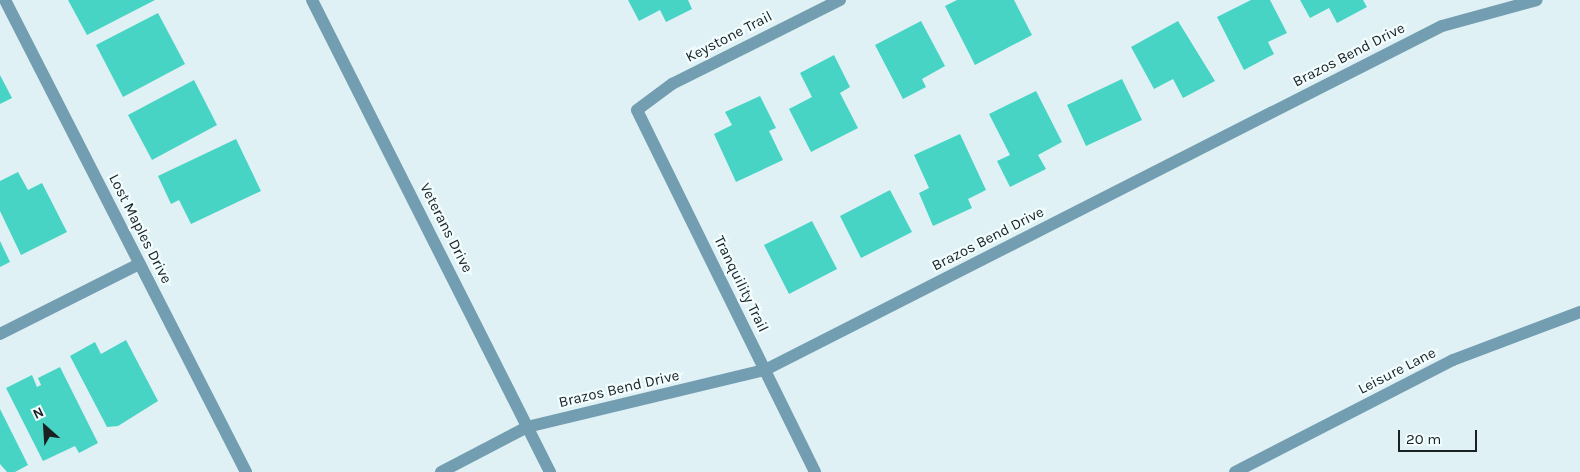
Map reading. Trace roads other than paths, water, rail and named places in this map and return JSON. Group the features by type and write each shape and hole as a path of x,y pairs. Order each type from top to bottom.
{"street":[{"name":"Lost Maples Drive","path":"5,0 246,472"},
{"name":"Veterans Drive","path":"312,0 550,472"},
{"name":"Keystone Trail","path":"637,110 672,84 840,0"},
{"name":"Brazos Bend Drive","path":"442,472 527,427 765,370 1442,26 1537,0"},
{"name":"Tranquility Trail","path":"637,110 815,472"},
{"path":"0,334 139,264"},
{"name":"Leisure Lane","path":"1235,472 1454,360 1580,312"}]}
